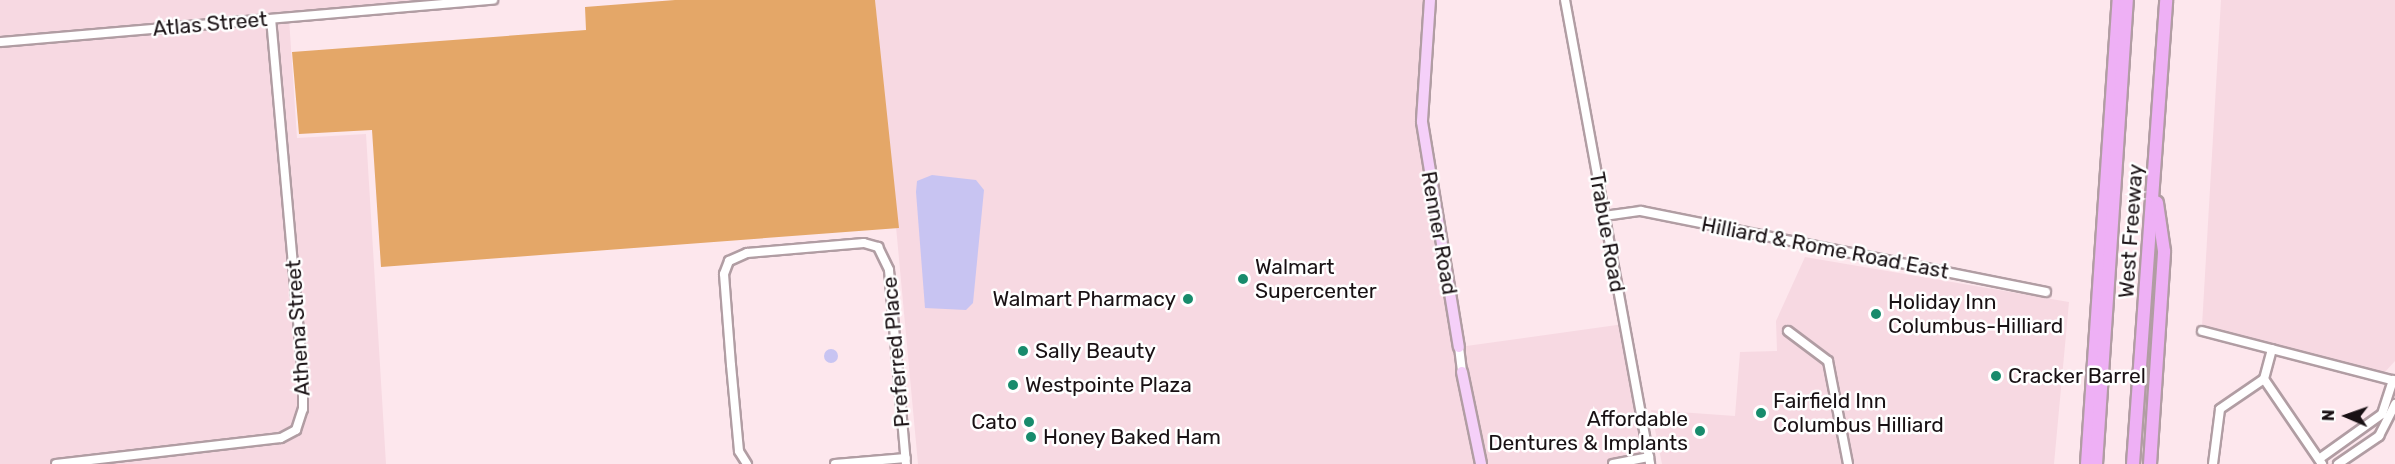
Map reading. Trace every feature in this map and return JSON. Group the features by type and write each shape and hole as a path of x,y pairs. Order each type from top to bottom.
{"highway":[{"path":"2087,464 2119,0"},
{"name":"West Freeway","path":"2096,464 2127,0"},
{"name":"West Freeway","path":"2133,464 2166,0"},
{"path":"2150,464 2163,251 2154,178"}],"main road":[{"name":"Renner Road","path":"1430,0 1422,123 1458,347"},
{"name":"Renner Road","path":"1462,372 1480,464"}],"street":[{"name":"Atlas Street","path":"0,42 493,0"},
{"name":"Trabue Road","path":"1565,0 1649,461"},
{"name":"Athena Street","path":"57,464 281,438 296,429 303,409 303,377 271,19"},
{"name":"Hilliard & Rome Road East","path":"1604,216 1641,211 2046,292"},
{"name":"Preferred Place","path":"747,464 739,451 731,365 724,274 729,261 747,253 849,244 878,247 886,256 906,461 835,464"},
{"path":"1788,331 1828,361 1848,464"},
{"path":"2202,331 2394,381 2382,414 2320,461 2264,379"},
{"name":"Renner Road","path":"1458,347 1462,372"},
{"path":"2213,464 2220,408 2264,379 2272,349"},
{"path":"2338,464 2379,436 2395,404"},
{"path":"1613,464 1649,461"}],"shaded area":[{"path":"0,0 493,0 289,18 297,138 366,134 386,464 0,464"},
{"path":"675,0 875,0 899,228 381,267 372,130 299,134 292,52 586,30 585,7"},
{"path":"875,0 1430,0 1422,93 1459,347 1624,324 1649,457 1613,464 918,464"},
{"path":"2221,0 2395,0 2395,361 2384,373 2202,326"},
{"path":"932,175 976,180 984,190 973,303 966,310 925,308 916,192 917,181"},
{"path":"1805,257 2069,302 2054,464 1662,464 1651,410 1735,416 1740,352 1777,351 1776,321"},
{"path":"831,349 836,351 838,356 836,361 831,363 826,361 824,356 826,351"}],"place":[{"name":"Walmart Supercenter","path":"1243,279"},
{"name":"Walmart Pharmacy","path":"1188,299"},
{"name":"Holiday Inn Columbus-Hilliard","path":"1876,314"},
{"name":"Sally Beauty","path":"1023,351"},
{"name":"Cracker Barrel","path":"1996,376"},
{"name":"Westpointe Plaza","path":"1013,385"},
{"name":"Fairfield Inn Columbus Hilliard","path":"1761,413"},
{"name":"Cato","path":"1029,422"},
{"name":"Affordable Dentures & Implants","path":"1700,431"},
{"name":"Honey Baked Ham","path":"1031,437"}]}
